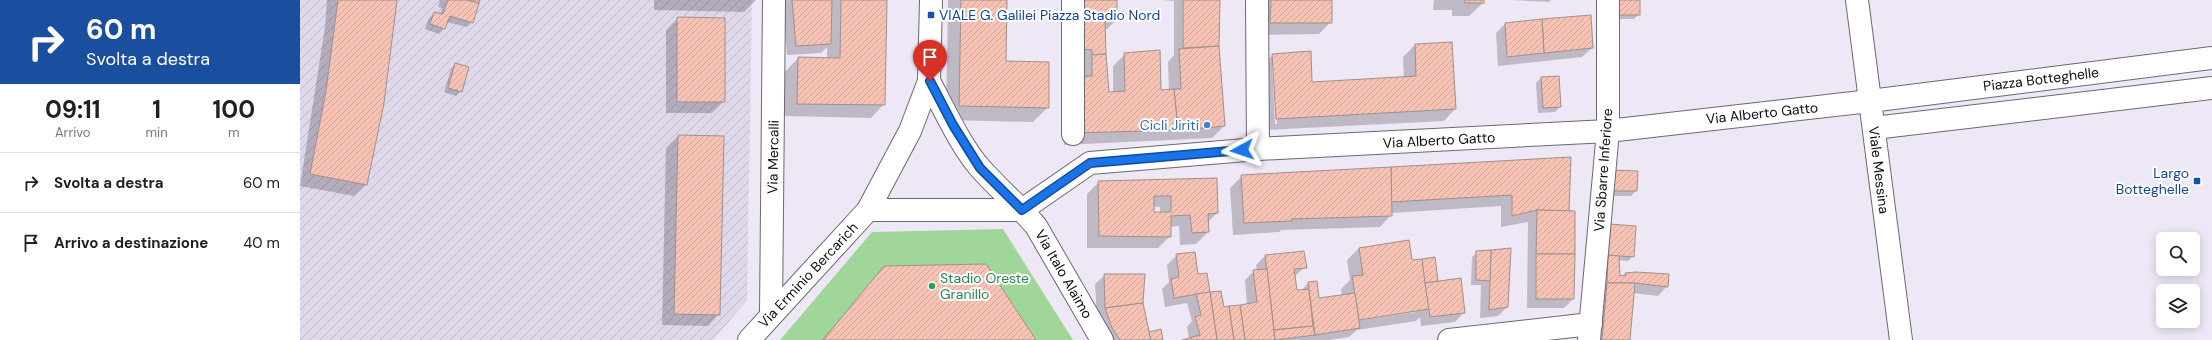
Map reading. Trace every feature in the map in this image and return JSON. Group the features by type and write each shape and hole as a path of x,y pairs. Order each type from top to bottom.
{"street":[{"name":"Via Mercalli","path":"771,314 774,0"},
{"path":"930,81 932,0"},
{"path":"1073,0 1073,134"},
{"path":"1257,0 1258,149"},
{"name":"Via Sbarre Inferiore","path":"1590,332 1608,130 1608,0"},
{"name":"Viale Messina","path":"1856,0 1901,340"},
{"name":"Piazza Botteghelle","path":"1870,101 2212,58"},
{"name":"Via Erminio Bercarich","path":"749,340 771,314 868,210 910,131 930,81"},
{"name":"Via Italo Alaimo","path":"930,81 953,125 980,168 1036,226 1102,340"},
{"path":"1874,128 2212,88"},
{"name":"Via Alberto Gatto","path":"1022,210 1090,163 1258,149 1608,130 1870,101"},
{"path":"868,210 1022,210"},
{"path":"1448,340 1590,332"}],"shaded area":[{"path":"300,0 752,0 747,301 713,340 300,340"}],"green space":[{"name":"Stadio Oreste Granillo","path":"1003,229 1073,340 780,340 872,232"}],"building":[{"path":"338,0 397,0 384,103 367,185 310,174 326,91"},
{"path":"448,0 467,0 479,3 473,23 450,16 445,29 430,24 434,12 443,14"},
{"path":"467,0 480,0 479,3"},
{"path":"792,0 832,0 831,44 796,46"},
{"path":"841,0 887,0 885,105 797,104 798,57 840,58"},
{"path":"961,0 1007,0 1006,61 1049,62 1049,108 959,106"},
{"path":"1083,0 1117,0 1117,20 1105,21 1106,54 1092,55 1092,50 1082,49"},
{"path":"1183,0 1220,0 1219,46 1183,48"},
{"path":"1271,0 1332,0 1332,23 1270,23"},
{"path":"1465,0 1484,0 1484,3 1465,3"},
{"path":"1615,0 1640,0 1640,15 1615,15"},
{"path":"1591,15 1593,48 1544,53 1542,19"},
{"path":"677,17 725,18 725,102 677,102"},
{"path":"1542,19 1544,53 1507,57 1505,23"},
{"path":"1452,42 1456,109 1276,119 1272,54 1311,51 1312,82 1416,76 1415,44"},
{"path":"1219,46 1225,126 1178,130 1174,89 1181,89 1179,49"},
{"path":"1160,50 1161,90 1174,89 1178,130 1075,133 1075,77 1092,76 1092,55 1106,54 1109,92 1125,91 1124,53"},
{"path":"455,63 469,67 462,92 448,88"},
{"path":"1559,76 1561,107 1543,108 1541,77"},
{"path":"678,135 724,136 720,315 674,314"},
{"path":"1571,157 1569,211 1537,210 1512,216 1512,195 1391,202 1391,167"},
{"path":"1391,167 1392,216 1291,219 1292,221 1244,223 1241,175"},
{"path":"1612,170 1638,171 1637,191 1611,191"},
{"path":"1217,178 1218,213 1208,214 1209,232 1192,233 1190,215 1171,216 1171,237 1099,236 1098,181","holes":["1154,196 1171,196 1171,212 1154,212"]},
{"path":"1537,210 1575,211 1575,254 1536,254"},
{"path":"1609,224 1636,226 1634,257 1608,255"},
{"path":"1409,240 1412,260 1422,259 1429,309 1359,320 1352,276 1363,275 1359,248"},
{"path":"1511,248 1508,307 1489,310 1491,250"},
{"path":"1491,250 1490,281 1476,280 1476,251"},
{"path":"1304,251 1307,268 1294,269 1297,290 1309,289 1313,326 1274,330 1265,255"},
{"path":"1195,252 1198,274 1207,273 1210,292 1174,298 1171,279 1179,277 1176,254"},
{"path":"1536,254 1575,254 1574,299 1536,299"},
{"path":"1608,255 1619,256 1620,276 1626,275 1625,273 1636,272 1669,274 1668,287 1635,283 1607,283"},
{"path":"1435,257 1438,281 1425,283 1422,259"},
{"path":"986,264 1036,340 823,340 884,266"},
{"path":"1267,269 1275,340 1245,340 1240,305 1257,302 1253,270"},
{"path":"1104,274 1145,274 1143,303 1105,308"},
{"path":"1461,278 1465,313 1430,317 1425,283"},
{"path":"1317,281 1319,298 1355,293 1360,328 1315,335 1308,282"},
{"path":"1607,283 1635,283 1630,340 1602,340"},
{"path":"1221,291 1224,307 1229,306 1234,340 1217,340 1210,292"},
{"path":"1210,292 1217,340 1182,340 1200,335 1195,317 1201,315 1196,294"},
{"path":"1143,303 1151,340 1120,340 1112,328 1105,308"},
{"path":"1240,305 1245,340 1234,340 1229,306"},
{"path":"1313,326 1315,335 1275,340 1274,330"},
{"path":"1161,329 1163,340 1151,340 1149,332"}],"place":[{"name":"VIALE G. Galilei Piazza Stadio Nord","path":"931,15"},
{"name":"Cicli Jiriti","path":"1207,125"},
{"name":"Largo Botteghelle","path":"2197,181"},
{"name":"Stadio Oreste Granillo","path":"932,286"}],"route":[{"path":"930,81 953,125 980,168 1022,210 1090,163 1242,150"}]}
